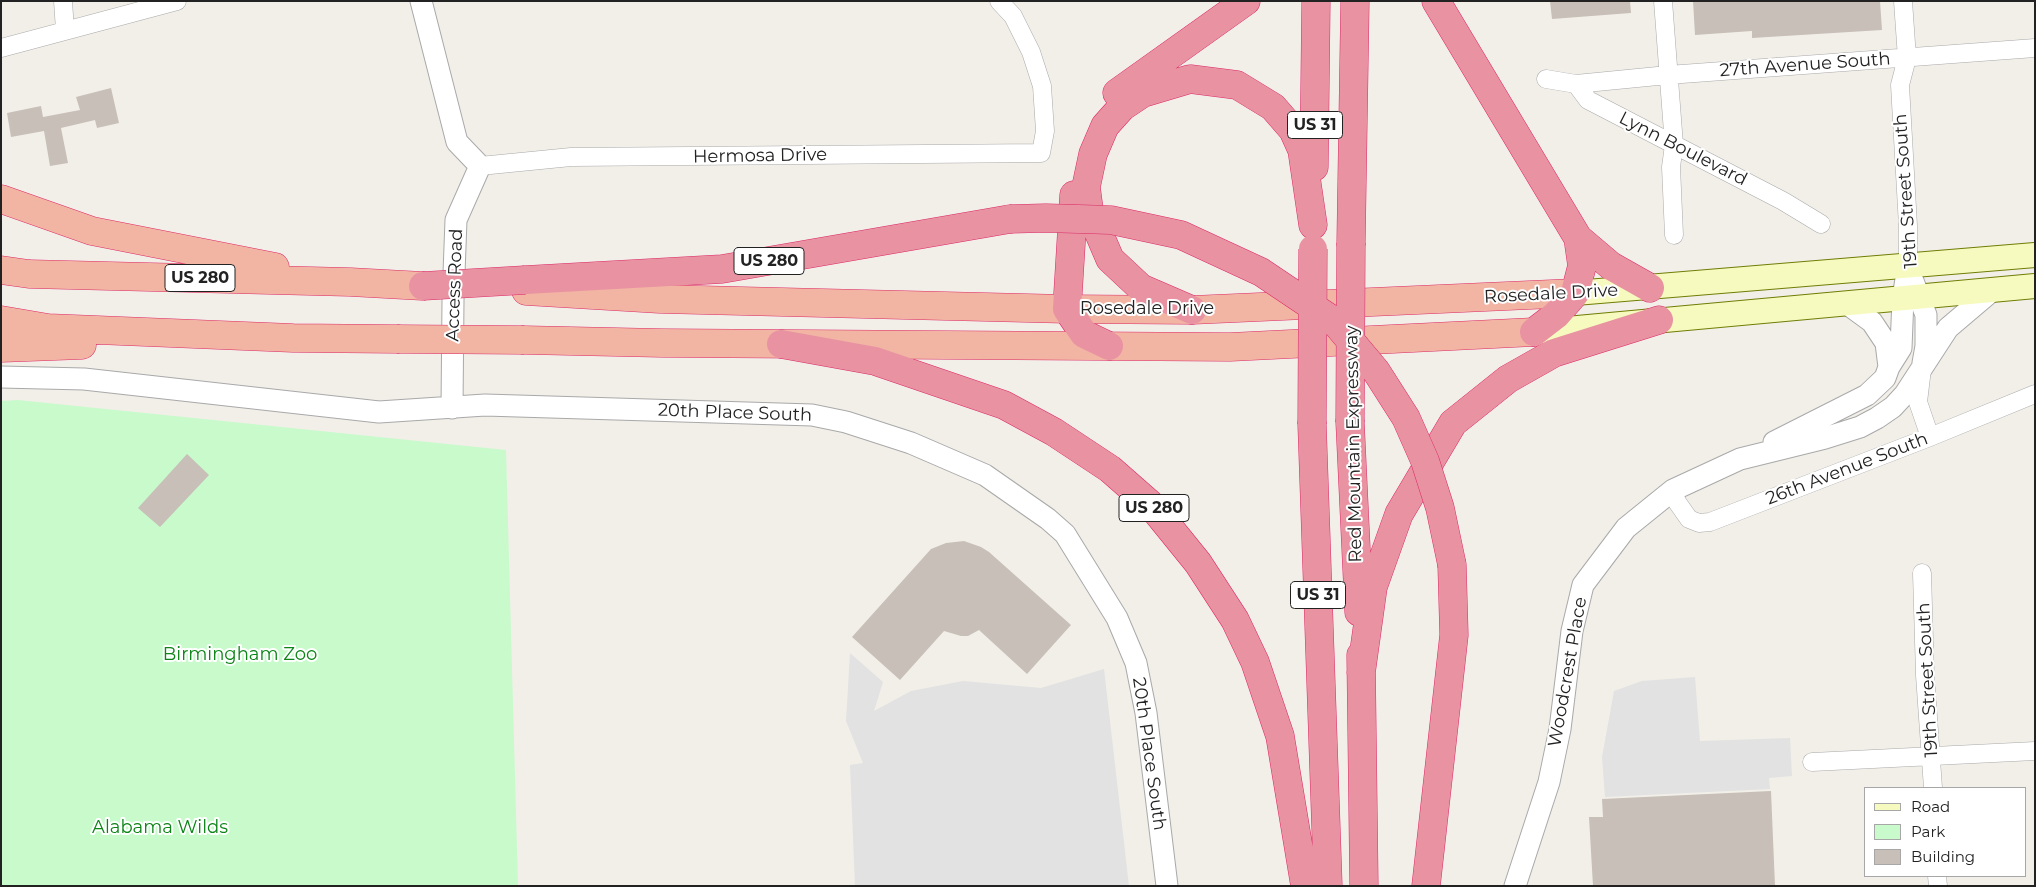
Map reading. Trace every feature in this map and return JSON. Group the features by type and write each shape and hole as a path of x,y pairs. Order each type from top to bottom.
{"highway":[{"path":"1109,346 1084,334 1067,309 1076,153 1089,122 1107,101 1246,1"},
{"name":"US 31","path":"1316,1 1312,424 1328,886"},
{"name":"Red Mountain Expressway","path":"1355,1 1350,422 1361,673 1364,886"},
{"path":"1436,1 1578,238 1612,266 1650,288"},
{"path":"1192,310 1141,288 1110,259 1089,210 1086,187 1093,154 1105,126 1122,107 1143,93 1190,79 1237,85 1273,107 1293,130 1302,150 1313,237"},
{"path":"1,199 92,231 350,282"},
{"name":"US 280","path":"1,270 29,274 411,285 526,285 722,269 1010,220 1046,218 1111,220 1181,235 1261,272 1334,321 1376,371 1406,418 1425,461 1437,498 1452,565 1454,635 1426,886"},
{"path":"1534,332 1556,315 1575,293 1582,266 1578,238"},
{"name":"Rosedale Drive","path":"526,285 660,299 1067,309 1192,310 1575,293"},
{"name":"US 280","path":"1,320 48,328 292,338 781,344 875,361 1004,406 1054,432 1110,470 1152,505 1198,563 1235,620 1256,662 1280,736 1305,886"},
{"path":"1361,673 1374,587 1399,514 1453,423 1508,379 1554,352 1659,320"},
{"name":"Rosedale Drive","path":"781,344 1230,347 1534,332"},
{"path":"1,348 292,338"}],"main road":[{"name":"Rosedale Drive","path":"1575,293 2035,255"},
{"name":"Rosedale Drive","path":"1534,332 2035,286"}],"street":[{"path":"63,1 65,30"},
{"path":"1,48 177,1"},
{"path":"421,1 457,142 480,166"},
{"name":"Hermosa Drive","path":"480,166 571,157 1041,153 1045,131 1042,86 1031,52 1013,16 999,1"},
{"path":"1663,1 1674,145 1671,167 1674,234"},
{"name":"19th Street South","path":"1903,1 1907,58 1900,86 1908,226 1908,266"},
{"name":"27th Avenue South","path":"1576,84 1668,75 2035,48"},
{"path":"1546,79 1576,84"},
{"name":"Lynn Boulevard","path":"1576,84 1588,100 1783,201 1821,224"},
{"name":"Access Road","path":"452,408 456,220 480,166"},
{"path":"1740,460 1867,395 1885,378 1889,367 1901,348 1911,297 1908,266"},
{"path":"1740,460 1825,438 1868,422 1892,407 1905,394 1948,328 1994,289"},
{"path":"1911,297 1926,315 1926,346 1918,402 1930,436"},
{"path":"1846,303 1872,322 1886,343 1889,367"},
{"name":"20th Place South","path":"1,377 84,379 379,412 484,405 812,415 846,422 911,443 985,475 1048,519 1065,534 1117,618 1136,662 1146,713 1167,886"},
{"name":"26th Avenue South","path":"1674,490 1677,502 1689,519 1699,523 1710,522 2035,394"},
{"name":"Woodcrest Place","path":"1515,886 1549,782 1560,729 1572,631 1583,585 1626,528 1674,490 1740,460"},
{"name":"19th Street South","path":"1922,573 1925,676 1933,787"},
{"path":"1812,762 2035,751"}],"green space":[{"name":"Birmingham Zoo","path":"18,400 506,450 518,886 1,886 1,401"}],"shaded area":[{"path":"850,653 883,682 874,711 911,691 963,681 1041,688 1104,669 1129,886 855,886 850,765 863,763 846,721"},
{"path":"1695,677 1700,741 1790,738 1792,776 1769,778 1770,789 1605,797 1602,757 1614,691 1642,681"}],"building":[{"path":"1550,1 1630,1 1631,13 1552,19"},
{"path":"1693,1 1880,1 1882,30 1752,38 1752,31 1695,35"},
{"path":"111,88 119,123 97,128 95,120 61,128 68,163 50,166 44,131 11,137 7,113 41,106 43,117 80,110 76,97"},
{"path":"187,454 209,475 160,527 138,508"},
{"path":"964,541 989,552 1071,625 1027,674 979,630 968,636 944,631 900,680 852,637 931,549 946,543"},
{"path":"1771,791 1775,886 1593,886 1589,817 1603,817 1602,799"}],"park label":[{"name":"Alabama Wilds","path":"160,828"}]}
